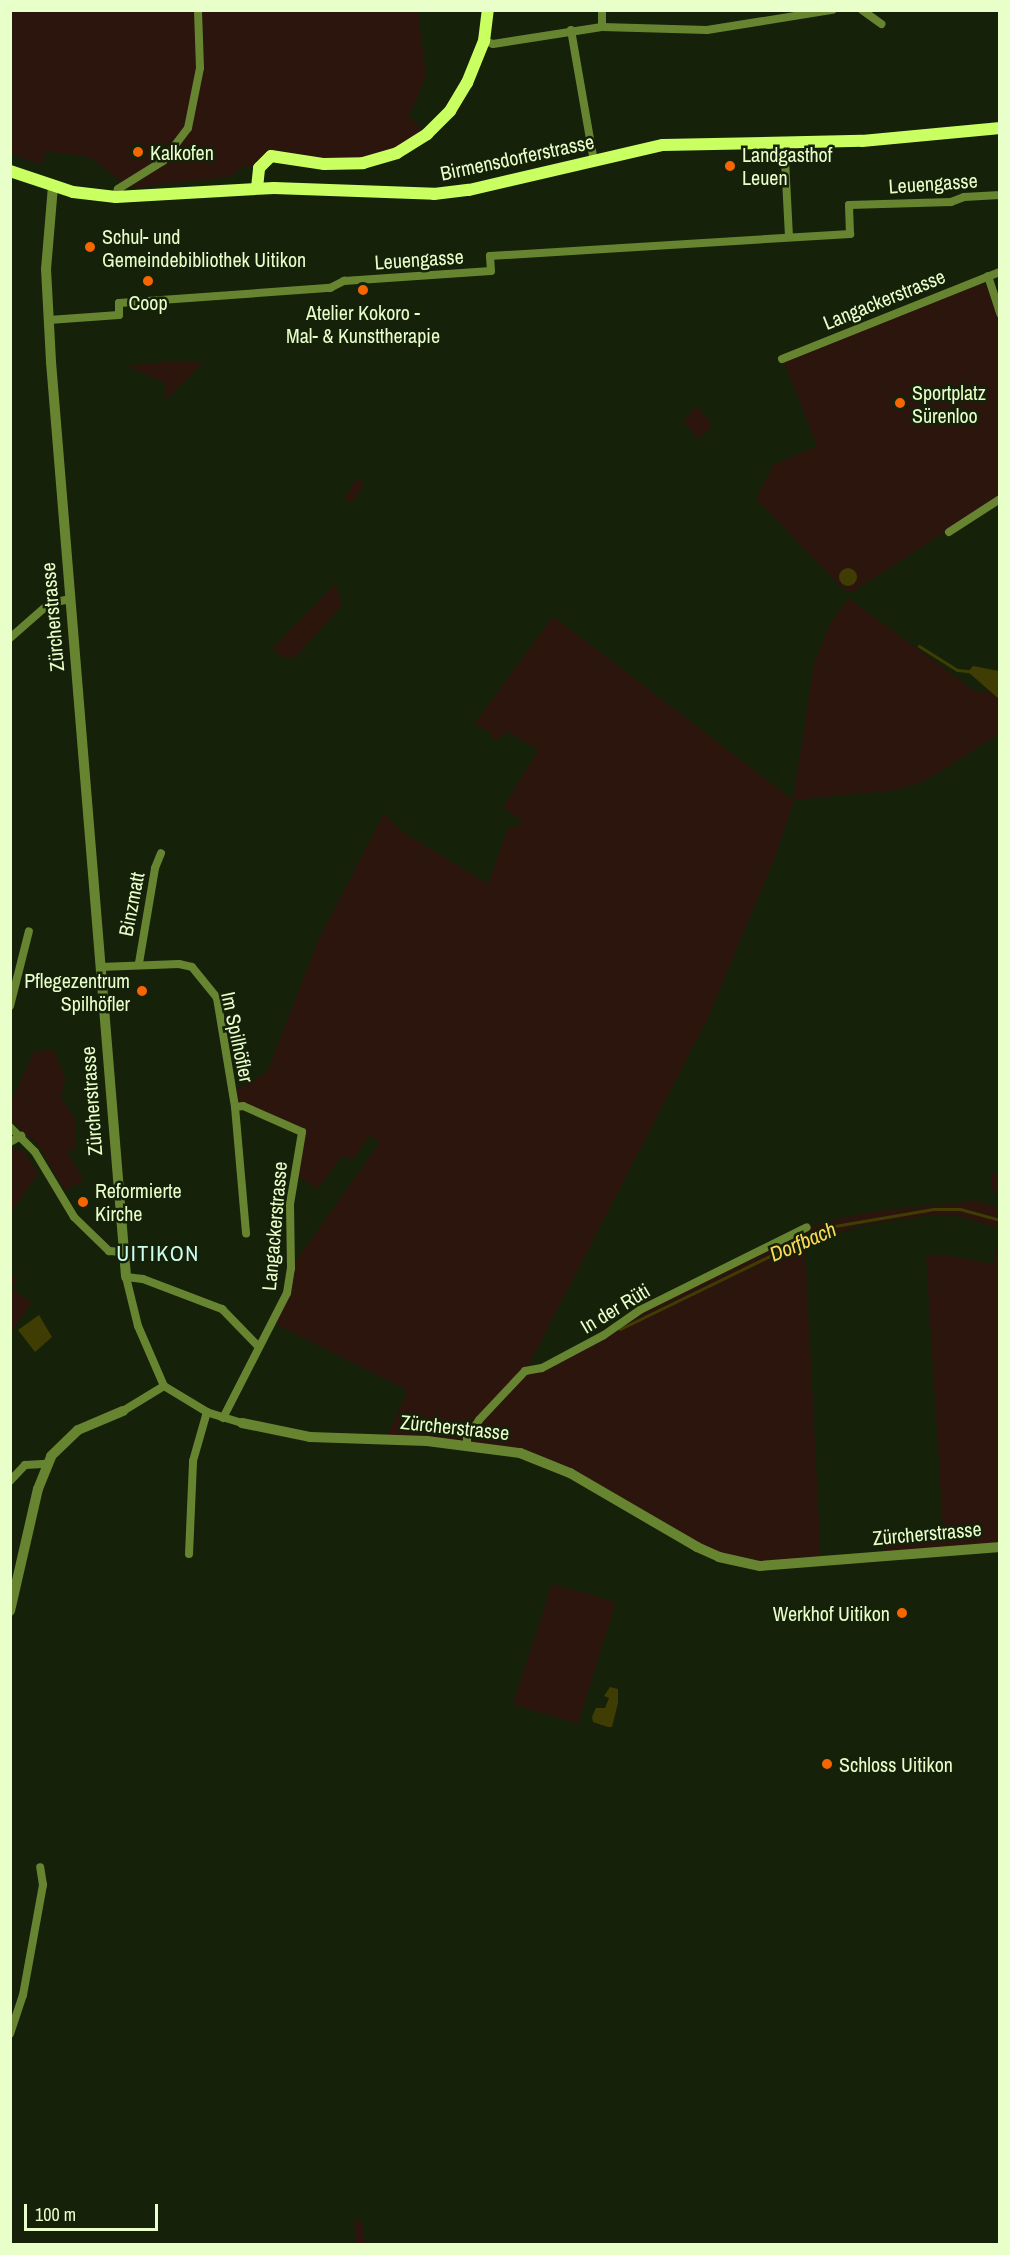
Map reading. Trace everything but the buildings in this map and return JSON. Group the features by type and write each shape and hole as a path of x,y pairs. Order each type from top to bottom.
{"main road":[{"path":"257,188 259,168 271,156 349,165 385,158 417,141 455,104 484,41 488,10"},
{"name":"Birmensdorferstrasse","path":"10,171 53,186 116,197 257,188 444,193 594,162 663,145 962,134 999,128"}],"street":[{"path":"116,197 118,189 164,161 188,128 200,68 198,10"},
{"path":"602,10 602,27"},
{"path":"484,41 493,44 571,30 602,27 707,30 832,10"},
{"path":"862,10 881,24"},
{"path":"571,30 594,162"},
{"path":"784,141 789,237"},
{"name":"Zürcherstrasse","path":"53,186 46,268 49,320 122,1252 138,1326 164,1386 207,1413 310,1437 467,1445 520,1453 556,1466 690,1544 738,1562 770,1566 999,1547"},
{"name":"Leuengasse","path":"49,320 119,315 119,303 330,288 344,281 491,271 490,256 850,234 849,206 951,202 964,197 999,195"},
{"name":"Langackerstrasse","path":"782,358 999,272"},
{"path":"988,276 999,314"},
{"path":"949,532 999,499"},
{"path":"10,638 50,603 71,599"},
{"name":"Binzmatt","path":"139,963 155,868 161,853"},
{"path":"10,1006 29,931"},
{"name":"Im Spilhöfler","path":"100,967 165,961 192,967 211,986 218,998 236,1107 246,1234"},
{"name":"Im Spilhöfler","path":"236,1107 243,1106 302,1132"},
{"path":"10,1127 37,1155 74,1217 109,1251 122,1252"},
{"name":"Langackerstrasse","path":"223,1418 287,1293 291,1268 290,1204 302,1132"},
{"path":"10,1142 21,1136"},
{"name":"In der Rüti","path":"467,1445 467,1438 479,1420 525,1371 542,1368 604,1335 640,1310 807,1227"},
{"path":"126,1277 143,1279 222,1309 260,1347"},
{"path":"10,1611 38,1489 47,1464 57,1448 78,1430 123,1411 164,1386"},
{"path":"189,1554 193,1461 207,1413"},
{"path":"10,1481 25,1465 47,1464"},
{"path":"10,2034 22,1995 43,1885 40,1867"}],"shaded area":[{"path":"10,11 418,11 426,76 409,116 427,134 363,163 280,156 259,168 245,166 230,177 130,188 89,157 46,151 41,165 11,154"},
{"name":"Sportplatz Sürenloo","path":"979,283 987,287 999,324 999,496 853,592 844,590 756,499 774,464 817,446 784,361"},
{"path":"173,361 204,363 166,399 165,383 126,366"},
{"path":"697,406 713,426 698,439 683,421"},
{"path":"362,480 363,487 352,502 347,502 345,498 355,481"},
{"path":"848,568 854,571 857,577 854,583 848,586 842,583 839,577 842,571"},
{"path":"336,583 342,606 294,658 283,657 272,649"},
{"path":"848,598 978,693 989,690 999,700 999,734 925,781 897,790 794,800 776,855 708,1018 526,1370 542,1368 618,1323 807,1227 863,1213 923,1206 979,1201 999,1208 999,1228 957,1216 924,1216 859,1226 805,1246 821,1561 770,1566 719,1557 570,1473 520,1453 385,1439 406,1396 405,1389 274,1323 291,1268 380,1142 369,1136 353,1160 342,1156 318,1189 294,1174 302,1132 235,1107 233,1091 267,1072 319,939 384,813 401,831 488,884 508,828 520,825 521,820 503,808 538,750 508,732 494,741 490,732 474,724 553,616 793,800 814,664 830,624"},
{"path":"973,666 999,671 999,699 968,672"},
{"path":"54,1050 66,1081 60,1096 76,1120 75,1149 67,1151 84,1180 65,1191 39,1146 11,1121 11,1102 34,1051"},
{"path":"11,1148 24,1151 38,1173 11,1213"},
{"path":"1000,1172 999,1197 992,1187 992,1174"},
{"path":"999,1236 999,1547 881,1557 892,1535 943,1529 926,1256 952,1256 993,1264"},
{"path":"11,1275 17,1279 12,1289 32,1302 11,1333"},
{"path":"39,1315 52,1337 35,1352 18,1330"},
{"path":"552,1584 616,1602 578,1724 513,1704"},
{"path":"610,1687 618,1689 618,1703 612,1727 608,1727 593,1722 592,1717 596,1708 605,1708 609,1698 604,1696"},
{"path":"362,2220 365,2244 356,2244 354,2221"}],"waterway":[{"path":"919,646 957,670 968,671"},
{"name":"Dorfbach","path":"620,1329 829,1227 933,1209 960,1209 1000,1220"}],"place":[{"name":"Kalkofen","path":"138,152"},
{"name":"Landgasthof Leuen","path":"730,166"},
{"name":"Schul- und Gemeindebibliothek Uitikon","path":"90,247"},
{"name":"Coop","path":"148,281"},
{"name":"Atelier Kokoro - Mal- & Kunsttherapie","path":"363,290"},
{"name":"Sportplatz Sürenloo","path":"900,403"},
{"name":"Pflegezentrum Spilhöfler","path":"142,991"},
{"name":"Reformierte Kirche","path":"83,1202"},
{"name":"Werkhof Uitikon","path":"902,1613"},
{"name":"Schloss Uitikon","path":"827,1764"}],"district":[{"name":"UITIKON","path":"158,1254"}]}
